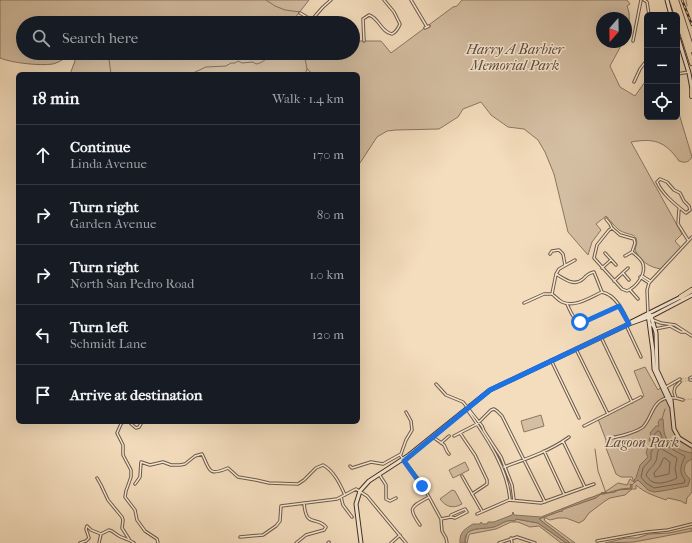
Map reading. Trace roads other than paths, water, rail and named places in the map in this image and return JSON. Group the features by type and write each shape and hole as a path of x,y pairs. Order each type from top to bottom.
{"highway":[{"path":"672,0 692,62"},
{"path":"676,0 680,12"},
{"path":"680,13 692,40"},
{"path":"680,13 692,50"},
{"path":"692,89 692,96"},
{"path":"681,297 692,292"}],"main road":[{"path":"666,0 670,12"},
{"path":"679,48 689,72 692,89"},
{"path":"362,543 356,500 369,481 403,460 490,390 628,325 631,322 650,317 692,292"},
{"path":"681,297 650,317 649,323 654,371 670,398 673,425 676,433 681,440 692,446"},
{"path":"650,317 654,327 657,366 664,388"}],"street":[{"path":"315,16 331,0"},
{"path":"364,41 363,19 369,15 374,17 389,34 395,32 400,24 384,0"},
{"path":"411,0 427,27"},
{"path":"633,41 641,0"},
{"path":"644,0 646,2 648,12"},
{"path":"300,13 305,16"},
{"path":"634,82 640,68 644,63"},
{"path":"680,74 689,72"},
{"path":"679,209 686,213 690,210 680,194 672,189 667,182 662,179 657,180 657,184 662,193 675,203 679,209 678,224 688,241"},
{"path":"606,219 612,228 620,235 634,239 635,243 632,252 625,256"},
{"path":"612,228 597,245 593,256 595,261 624,291 630,290 635,286 643,272 643,264 632,252"},
{"path":"692,237 649,282 647,289 650,317 661,323 675,325 692,336"},
{"path":"550,254 552,251 559,250 563,254 566,265"},
{"path":"605,253 616,265"},
{"path":"552,294 556,274 559,270 575,260"},
{"path":"602,268 611,260"},
{"path":"614,281 628,268"},
{"path":"556,274 568,282 576,283 582,280 590,272 594,272 602,292 611,296 619,306 641,357"},
{"path":"623,273 629,280"},
{"path":"641,277 649,282"},
{"path":"630,290 638,298"},
{"path":"524,302 544,294 552,294 560,301 567,304 578,302 602,292"},
{"path":"567,304 574,317 580,322 586,321 619,306"},
{"path":"649,323 654,327 670,326 685,332"},
{"path":"650,331 661,323"},
{"path":"601,337 632,402"},
{"path":"576,349 608,414"},
{"path":"551,360 579,418"},
{"path":"664,388 680,379"},
{"path":"676,398 674,389 680,382"},
{"path":"436,384 443,392 464,402 479,422 498,452 509,486 510,500"},
{"path":"584,426 641,397"},
{"path":"610,438 642,428 658,403 665,398 676,398 683,400"},
{"path":"468,408 503,467 512,485 514,500"},
{"path":"454,436 477,424 488,412 494,409 498,411 502,416 544,502"},
{"path":"350,466 352,468 356,468 372,462 383,464 400,455 412,430 411,421 406,412"},
{"path":"121,424 117,433 123,444 124,455 132,473 125,498 135,510 139,524 147,533 157,538 158,543"},
{"path":"131,424 136,428 141,424"},
{"path":"460,432 487,480 487,484 472,494"},
{"path":"441,443 449,436"},
{"path":"433,437 441,443 449,454"},
{"path":"503,467 544,451 563,442 569,437"},
{"path":"563,442 585,487"},
{"path":"544,451 564,494"},
{"path":"135,484 140,477 141,462 150,465 163,462 171,465 180,465 185,464 195,456 202,454 208,469 212,472 228,468 238,477 269,483 298,484 316,468 323,465 334,475 345,495"},
{"path":"400,455 429,497 441,520 442,531 447,543"},
{"path":"379,475 386,485 386,499 390,501 396,498"},
{"path":"462,476 482,512"},
{"path":"97,478 108,500 122,517 122,528 129,539 134,543"},
{"path":"477,514 510,500 536,503 544,502 594,484"},
{"path":"240,537 259,536 272,529 280,521 281,506 341,497 356,488 367,496 406,543"},
{"path":"341,497 343,505 352,517"},
{"path":"420,525 412,515 412,510 413,507 429,497"},
{"path":"296,543 306,535 324,530 326,527 323,524 309,519 305,513 304,503"},
{"path":"441,520 451,517 454,518 467,512 465,509 451,515 451,517"},
{"path":"597,541 647,532 668,530 692,524"},
{"path":"80,543 89,538 86,529 87,526 91,530 101,534"},
{"path":"99,543 101,534 106,530 111,530 120,536 129,539"},
{"path":"391,543 400,535"},
{"path":"499,543 518,537 535,543"},
{"path":"511,538 512,543"}],"water":[{"path":"660,419 663,419 664,433 670,443 680,450 692,453 692,459 687,462 684,469 686,475 690,479 688,486 654,492 648,490 638,480 635,482 634,480 640,465 648,457 646,453 649,445 652,444 649,440 651,435 650,433 656,426 659,426 658,422"},
{"path":"630,484 632,485 631,489 601,494 606,492 631,488"},
{"path":"601,494 596,498 562,510 562,512 561,511 539,519 570,543 566,543 538,523 516,519 515,521 507,521 494,527 470,531 465,537 465,543 460,543 460,536 462,533 473,524 480,524 481,522 483,524 487,524 488,522 494,522 512,515 513,512 514,515 541,517"}],"waterway":[{"path":"266,0 285,10 300,12"},
{"path":"686,0 687,6"},
{"path":"109,60 111,72"},
{"path":"195,72 206,67 226,66 238,61 242,63 253,62 256,64 265,60"},
{"path":"305,60 307,69 311,72"},
{"path":"662,419 665,409"},
{"path":"595,449 598,471 606,493"},
{"path":"632,485 635,482"}],"tunnel":[{"path":"680,379 690,378"},
{"path":"680,382 690,380"},
{"path":"683,400 692,399"}],"railway":[{"path":"682,0 692,25"}],"park label":[{"name":"Harry A Barbier Memorial Park","path":"515,58"},
{"name":"Lagoon Park","path":"642,442"}]}
